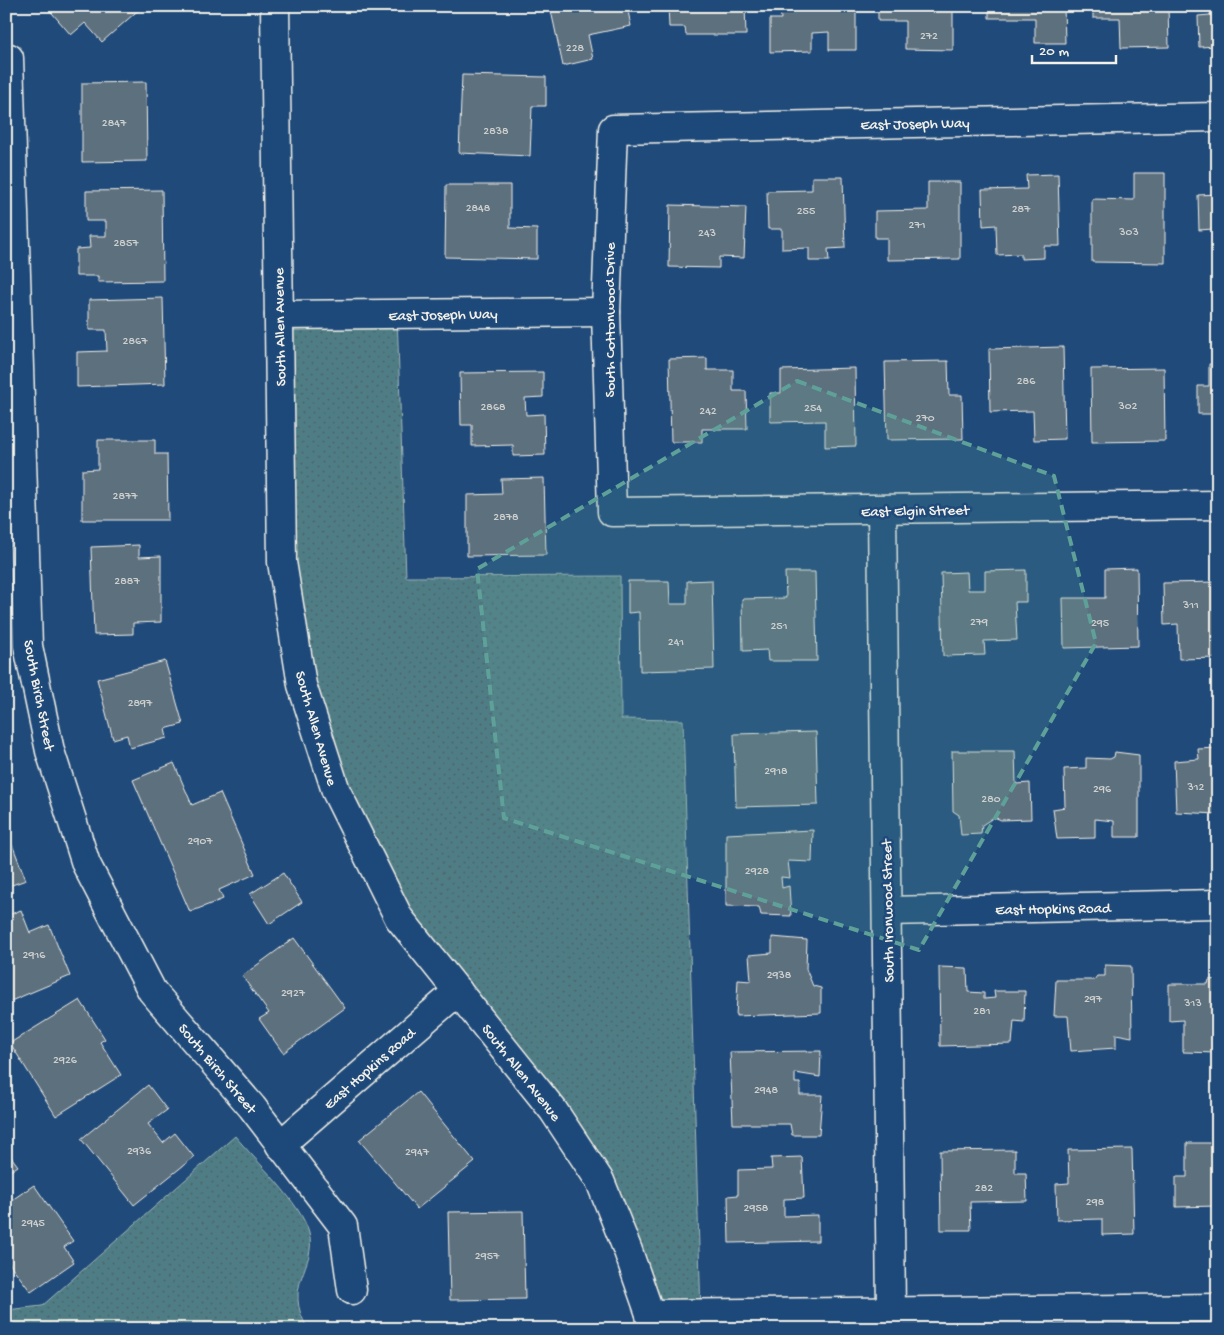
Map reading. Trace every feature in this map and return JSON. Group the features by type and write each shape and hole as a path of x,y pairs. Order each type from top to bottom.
{"street":[{"name":"South Allen Avenue","path":"275,6 282,562 302,685 336,791 399,918 553,1110 600,1180 651,1321"},
{"name":"South Birch Street","path":"8,58 12,411 28,646 50,751 86,864 152,991 252,1107 343,1226 352,1290"},
{"name":"East Joseph Way","path":"613,129 1218,117"},
{"name":"South Cottonwood Drive","path":"612,512 606,312 613,129"},
{"name":"East Joseph Way","path":"279,315 606,312"},
{"name":"East Elgin Street","path":"612,512 1218,505"},
{"name":"South Ironwood Street","path":"882,510 891,1311"},
{"name":"East Hopkins Road","path":"887,911 1218,904"},
{"name":"East Hopkins Road","path":"280,1145 458,991"},
{"path":"651,1321 891,1311 1218,1308"}],"highlighted area":[{"path":"797,381 1054,476 1096,643 919,950 504,818 477,569"}],"green space":[{"path":"397,314 406,577 620,576 621,719 683,720 701,1313 650,1314 600,1181 399,918 302,685 279,315"},
{"path":"235,1136 288,1196 305,1221 310,1245 309,1256 299,1288 298,1300 308,1329 6,1329 6,1310 42,1306"}],"building":[{"path":"46,6 143,6 102,42 85,23 71,35"},
{"path":"550,6 627,6 631,26 588,35 593,59 563,66"},
{"path":"668,6 745,6 746,35 686,35 685,27 669,27"},
{"path":"780,6 856,6 856,50 829,50 829,32 812,33 812,51 770,52 770,19 781,19"},
{"path":"878,6 953,6 953,50 905,49 905,21 878,21"},
{"path":"989,6 1064,6 1065,43 1035,43 1035,18 989,18"},
{"path":"1093,6 1168,6 1169,47 1121,48 1120,18 1093,18"},
{"path":"1210,6 1218,6 1218,46 1199,47 1198,16 1210,15"},
{"path":"462,75 546,77 546,106 532,106 530,156 459,153"},
{"path":"146,82 147,161 82,162 82,83"},
{"path":"1134,173 1165,173 1165,263 1092,262 1092,199 1134,200"},
{"path":"1058,174 1060,246 1044,246 1044,258 1021,259 1021,254 997,255 996,225 983,226 982,190 1027,189 1026,175"},
{"path":"812,177 843,177 845,248 828,249 829,261 809,261 809,248 782,249 782,229 768,229 767,191 812,190"},
{"path":"928,182 960,182 960,259 887,260 887,238 875,238 875,211 928,210"},
{"path":"446,185 510,185 510,228 537,229 537,259 445,257"},
{"path":"162,190 163,281 98,282 98,276 76,276 76,249 90,248 89,236 106,236 106,221 86,221 86,191"},
{"path":"1218,194 1218,263 1213,263 1213,229 1199,230 1198,195"},
{"path":"670,205 746,207 744,258 719,257 719,268 669,267"},
{"path":"163,298 165,384 77,387 77,352 107,351 106,330 89,330 89,300"},
{"path":"1063,347 1065,439 1034,440 1033,411 990,412 989,349"},
{"path":"707,358 707,370 733,370 733,391 746,391 747,429 702,429 702,442 671,442 669,359"},
{"path":"948,361 949,395 962,395 963,439 887,440 885,362"},
{"path":"1209,364 1218,364 1218,414 1198,414 1198,386 1209,386"},
{"path":"855,368 856,446 825,447 825,421 770,422 770,393 781,393 781,370"},
{"path":"1164,368 1165,441 1092,442 1091,369"},
{"path":"543,372 543,397 525,398 526,415 544,414 545,455 513,456 513,445 472,446 472,425 461,425 460,373"},
{"path":"98,440 155,440 155,454 167,454 168,520 82,520 82,470 98,469"},
{"path":"544,478 546,555 467,556 467,495 502,494 501,479"},
{"path":"139,545 139,557 161,556 161,622 133,623 133,634 94,635 91,547"},
{"path":"1137,568 1138,646 1064,648 1063,598 1105,598 1105,569"},
{"path":"1026,570 1026,602 1015,602 1017,640 984,641 985,655 943,656 941,573 967,572 968,590 985,590 985,571"},
{"path":"785,572 815,572 817,661 768,661 767,650 743,651 742,599 786,598"},
{"path":"712,580 714,669 640,671 639,612 628,613 628,581 669,581 670,604 687,604 687,581"},
{"path":"1218,582 1218,658 1179,659 1178,624 1164,625 1163,583"},
{"path":"165,661 183,724 165,729 167,738 130,748 127,735 113,739 97,679"},
{"path":"816,732 818,805 736,807 734,734"},
{"path":"1218,748 1218,814 1176,812 1174,761 1199,759 1198,749"},
{"path":"952,751 1015,751 1016,784 1030,783 1031,819 1001,820 994,817 982,825 981,834 961,835 959,815 953,811"},
{"path":"1115,752 1139,755 1139,837 1114,837 1114,821 1095,819 1095,838 1057,839 1053,809 1065,807 1064,769 1086,768 1086,758 1110,759 1114,757"},
{"path":"174,763 192,805 220,793 255,874 219,890 223,899 190,912 133,780"},
{"path":"6,829 26,880 6,887"},
{"path":"813,830 812,862 788,861 790,878 781,877 782,888 789,886 791,916 761,915 759,907 726,906 726,834"},
{"path":"283,873 302,902 269,924 250,894"},
{"path":"21,910 30,933 49,925 70,976 6,1003 6,916"},
{"path":"772,937 807,940 806,969 813,986 821,988 821,1013 736,1016 738,980 751,981 749,955 772,953"},
{"path":"294,938 345,1008 283,1053 259,1019 269,1013 242,976"},
{"path":"1105,965 1131,966 1132,1037 1116,1034 1116,1048 1071,1051 1068,1016 1054,1016 1056,980 1094,980 1097,976 1105,976"},
{"path":"939,967 967,968 968,992 984,993 984,999 995,998 994,991 1025,991 1024,1022 1014,1021 1012,1044 940,1046"},
{"path":"1218,979 1218,1053 1183,1052 1183,1020 1169,1021 1169,984 1208,984 1209,980"},
{"path":"80,1000 105,1039 100,1042 121,1075 56,1116 10,1043"},
{"path":"821,1051 820,1077 795,1073 795,1083 800,1083 800,1095 822,1095 819,1135 792,1135 790,1124 733,1124 730,1052"},
{"path":"148,1085 167,1110 148,1124 163,1143 175,1133 194,1157 134,1205 81,1139"},
{"path":"418,1092 475,1162 417,1209 359,1140"},
{"path":"1187,1143 1218,1143 1218,1206 1176,1207 1176,1177 1187,1177"},
{"path":"1132,1149 1134,1234 1102,1235 1102,1219 1057,1220 1056,1184 1069,1183 1068,1150"},
{"path":"6,1150 18,1166 6,1174"},
{"path":"1015,1150 1015,1173 1026,1173 1027,1201 970,1202 971,1230 941,1230 940,1151"},
{"path":"802,1157 804,1198 784,1199 784,1216 818,1215 818,1241 729,1243 728,1196 738,1195 738,1170 772,1169 771,1158"},
{"path":"34,1185 73,1241 64,1247 74,1262 31,1292 6,1259 6,1204"},
{"path":"523,1211 525,1299 450,1300 448,1212"}]}
